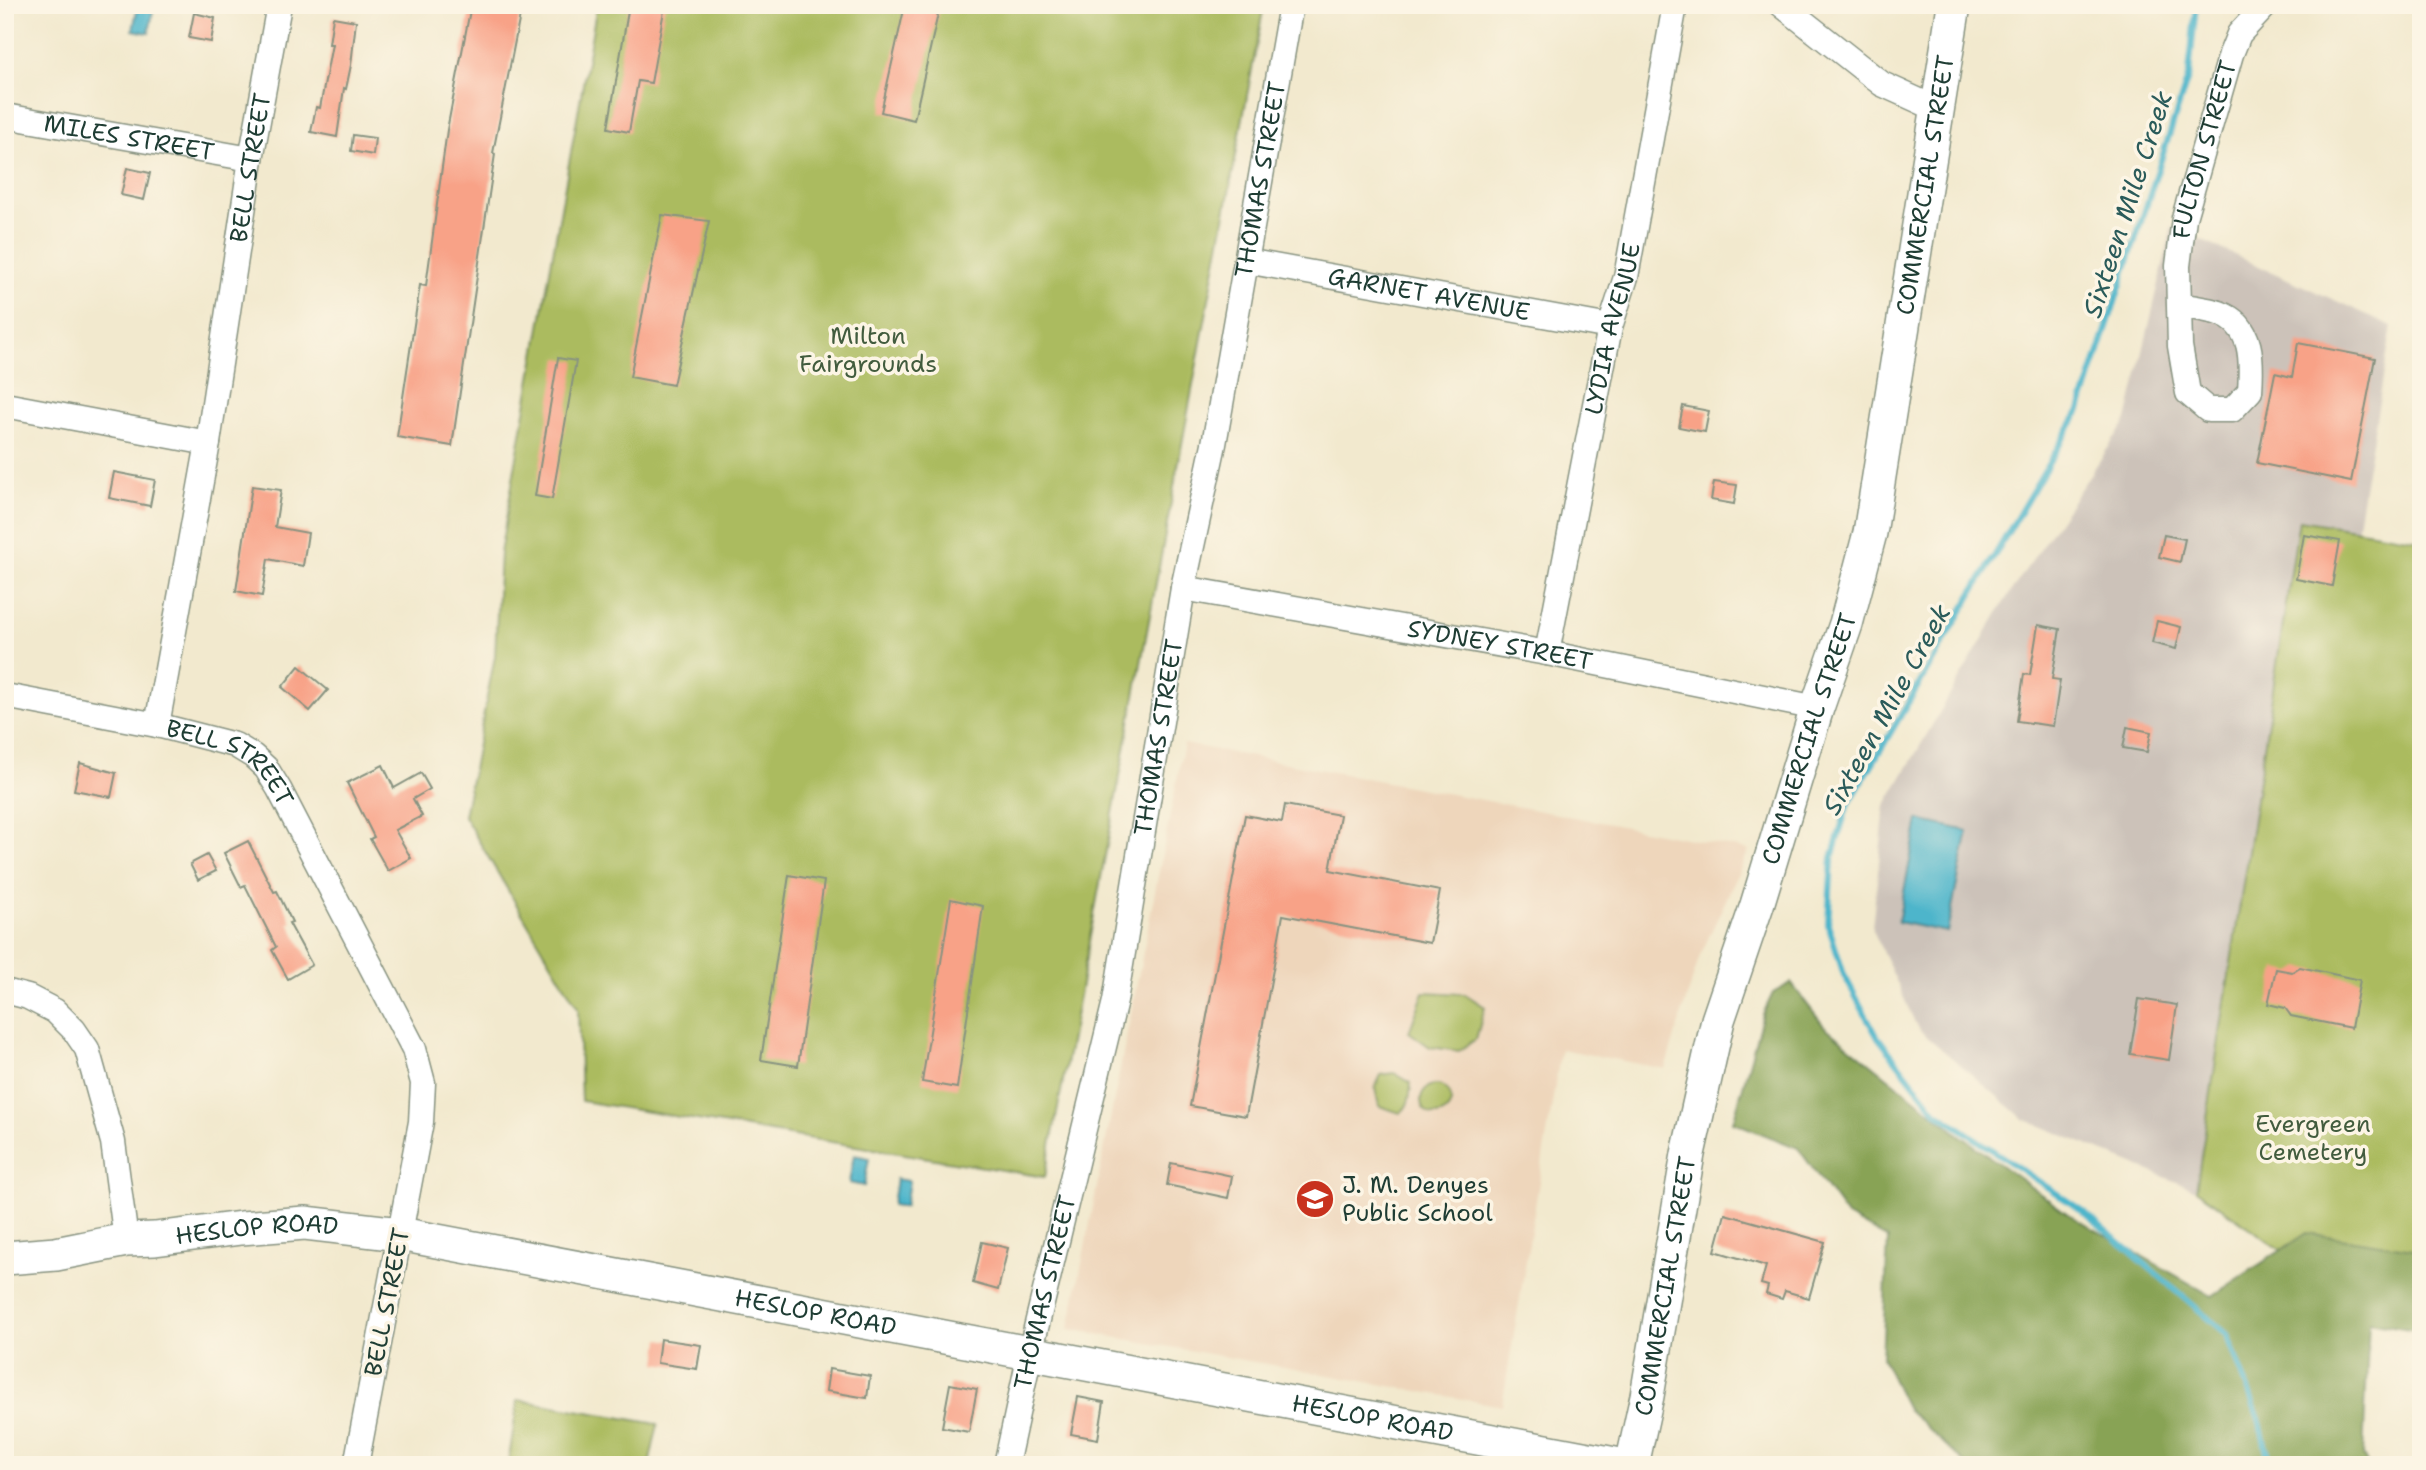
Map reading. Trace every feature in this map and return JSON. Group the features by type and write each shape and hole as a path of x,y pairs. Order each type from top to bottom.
{"street":[{"name":"BELL STREET","path":"279,5 251,159 208,443 157,726 235,745 266,768 414,1049 423,1083 421,1122 356,1465"},
{"name":"THOMAS STREET","path":"1006,1465 1030,1353 1115,1001 1183,588 1214,444 1291,5"},
{"name":"LYDIA AVENUE","path":"1547,653 1610,327 1626,277 1675,5"},
{"path":"1782,5 1882,84 1937,109"},
{"name":"COMMERCIAL STREET","path":"1632,1465 1647,1396 1688,1154 1714,1033 1846,624 1870,533 1954,5"},
{"name":"FULTON STREET","path":"2180,305 2178,266 2184,218 2231,54 2239,34 2266,5"},
{"name":"MILES STREET","path":"5,116 251,159"},
{"name":"GARNET AVENUE","path":"1246,261 1610,327"},
{"path":"5,405 208,443"},
{"name":"SYDNEY STREET","path":"1183,588 1547,653 1817,708"},
{"path":"5,696 157,726"},
{"path":"5,991 28,997 55,1011 74,1030 87,1049 113,1142 126,1240"},
{"name":"HESLOP ROAD","path":"5,1258 56,1254 126,1240 305,1223 400,1234 1620,1465"}],"shaded area":[{"path":"2172,227 2392,326 2357,530 2299,520 2196,1190 2024,1119 1918,1029 1872,928 1885,806 2006,599 2127,420"},
{"name":"J. M. Denyes Public School","path":"1184,744 1749,850 1699,958 1665,1069 1561,1049 1502,1406 1069,1329"}],"green space":[{"name":"Milton Fairgrounds","path":"597,5 1264,5 1045,1177 581,1101 578,1008 464,816 495,656 500,553"},
{"name":"Evergreen Cemetery","path":"2299,520 2421,540 2421,1302 2324,1280 2196,1190"},
{"path":"1791,983 1824,1026 1957,1133 2068,1214 2212,1296 2307,1233 2421,1250 2421,1331 2369,1322 2363,1455 2368,1465 1967,1465 1907,1409 1882,1358 1888,1239 1847,1216 1798,1148 1733,1122 1763,1014 1773,993"},
{"path":"1424,992 1465,994 1485,1007 1476,1039 1459,1051 1430,1047 1409,1032"},
{"path":"1394,1073 1411,1083 1408,1104 1400,1113 1379,1106 1375,1088 1381,1075"},
{"path":"1436,1085 1447,1089 1451,1100 1447,1111 1436,1115 1425,1111 1421,1100 1425,1089"},
{"path":"518,1400 658,1424 649,1465 508,1465"}],"water":[{"path":"138,5 154,5 149,33 133,30"},
{"path":"1918,820 1968,831 1947,932 1898,922"},
{"path":"854,1155 869,1158 864,1186 849,1183"},
{"path":"896,1179 909,1181 905,1207 892,1205"}],"building":[{"path":"471,5 522,5 493,153 495,154 452,446 397,437 420,285 426,286 447,130"},
{"path":"629,5 665,5 651,83 638,81 629,132 608,128"},
{"path":"905,5 940,5 914,120 881,112"},
{"path":"194,13 215,18 211,42 189,38"},
{"path":"333,17 356,21 351,65 346,89 344,88 337,137 311,132 316,107 320,108 332,44 329,44"},
{"path":"353,135 375,138 373,155 351,151"},
{"path":"127,168 150,173 144,200 121,195"},
{"path":"662,215 709,221 673,385 630,377"},
{"path":"2298,343 2375,358 2351,482 2257,463 2275,373 2292,377"},
{"path":"558,358 576,361 552,499 535,496"},
{"path":"1683,406 1709,411 1705,432 1679,427"},
{"path":"114,472 155,480 150,506 109,498"},
{"path":"1714,482 1737,485 1734,504 1711,500"},
{"path":"252,486 281,490 275,527 308,533 303,566 268,559 262,596 236,591"},
{"path":"2164,535 2185,539 2180,562 2159,557"},
{"path":"2304,535 2340,541 2332,586 2296,579"},
{"path":"2157,621 2181,627 2176,649 2152,643"},
{"path":"2038,625 2060,629 2052,679 2060,680 2053,726 2017,721 2024,674 2030,675"},
{"path":"299,666 328,690 310,711 282,687"},
{"path":"2127,727 2151,732 2147,752 2123,748"},
{"path":"80,763 116,773 111,797 74,790"},
{"path":"383,765 394,788 421,773 430,789 413,799 422,816 395,830 411,858 388,871 370,839 374,837 347,783"},
{"path":"1285,805 1340,815 1330,870 1440,891 1430,943 1283,915 1246,1116 1190,1106 1245,815 1282,822"},
{"path":"248,841 274,892 277,891 292,922 289,923 312,965 288,979 272,950 276,947 245,885 241,887 224,853"},
{"path":"207,855 216,871 198,880 190,864"},
{"path":"789,875 824,881 798,1066 761,1060"},
{"path":"951,899 983,906 957,1088 922,1082"},
{"path":"2300,967 2360,980 2351,1028 2291,1016 2285,1008 2268,1004 2276,969 2292,972"},
{"path":"2139,999 2177,1005 2169,1060 2130,1054"},
{"path":"1171,1163 1232,1176 1228,1198 1167,1185"},
{"path":"1725,1214 1825,1242 1809,1298 1785,1291 1782,1299 1766,1294 1768,1286 1761,1284 1766,1266 1715,1251"},
{"path":"982,1242 1008,1248 998,1290 973,1283"},
{"path":"660,1339 701,1345 697,1369 657,1363"},
{"path":"829,1369 870,1376 867,1398 826,1391"},
{"path":"950,1384 977,1389 969,1432 942,1427"},
{"path":"1078,1397 1104,1402 1098,1439 1071,1434"}],"waterway":[{"name":"Sixteen Mile Creek","path":"2196,5 2189,74 2080,410 1847,807 1832,858 1828,924 1844,975 1877,1036 1936,1112 2084,1212 2227,1334 2259,1419 2270,1465"}],"place":[{"name":"J. M. Denyes Public School","path":"1315,1199"}]}
